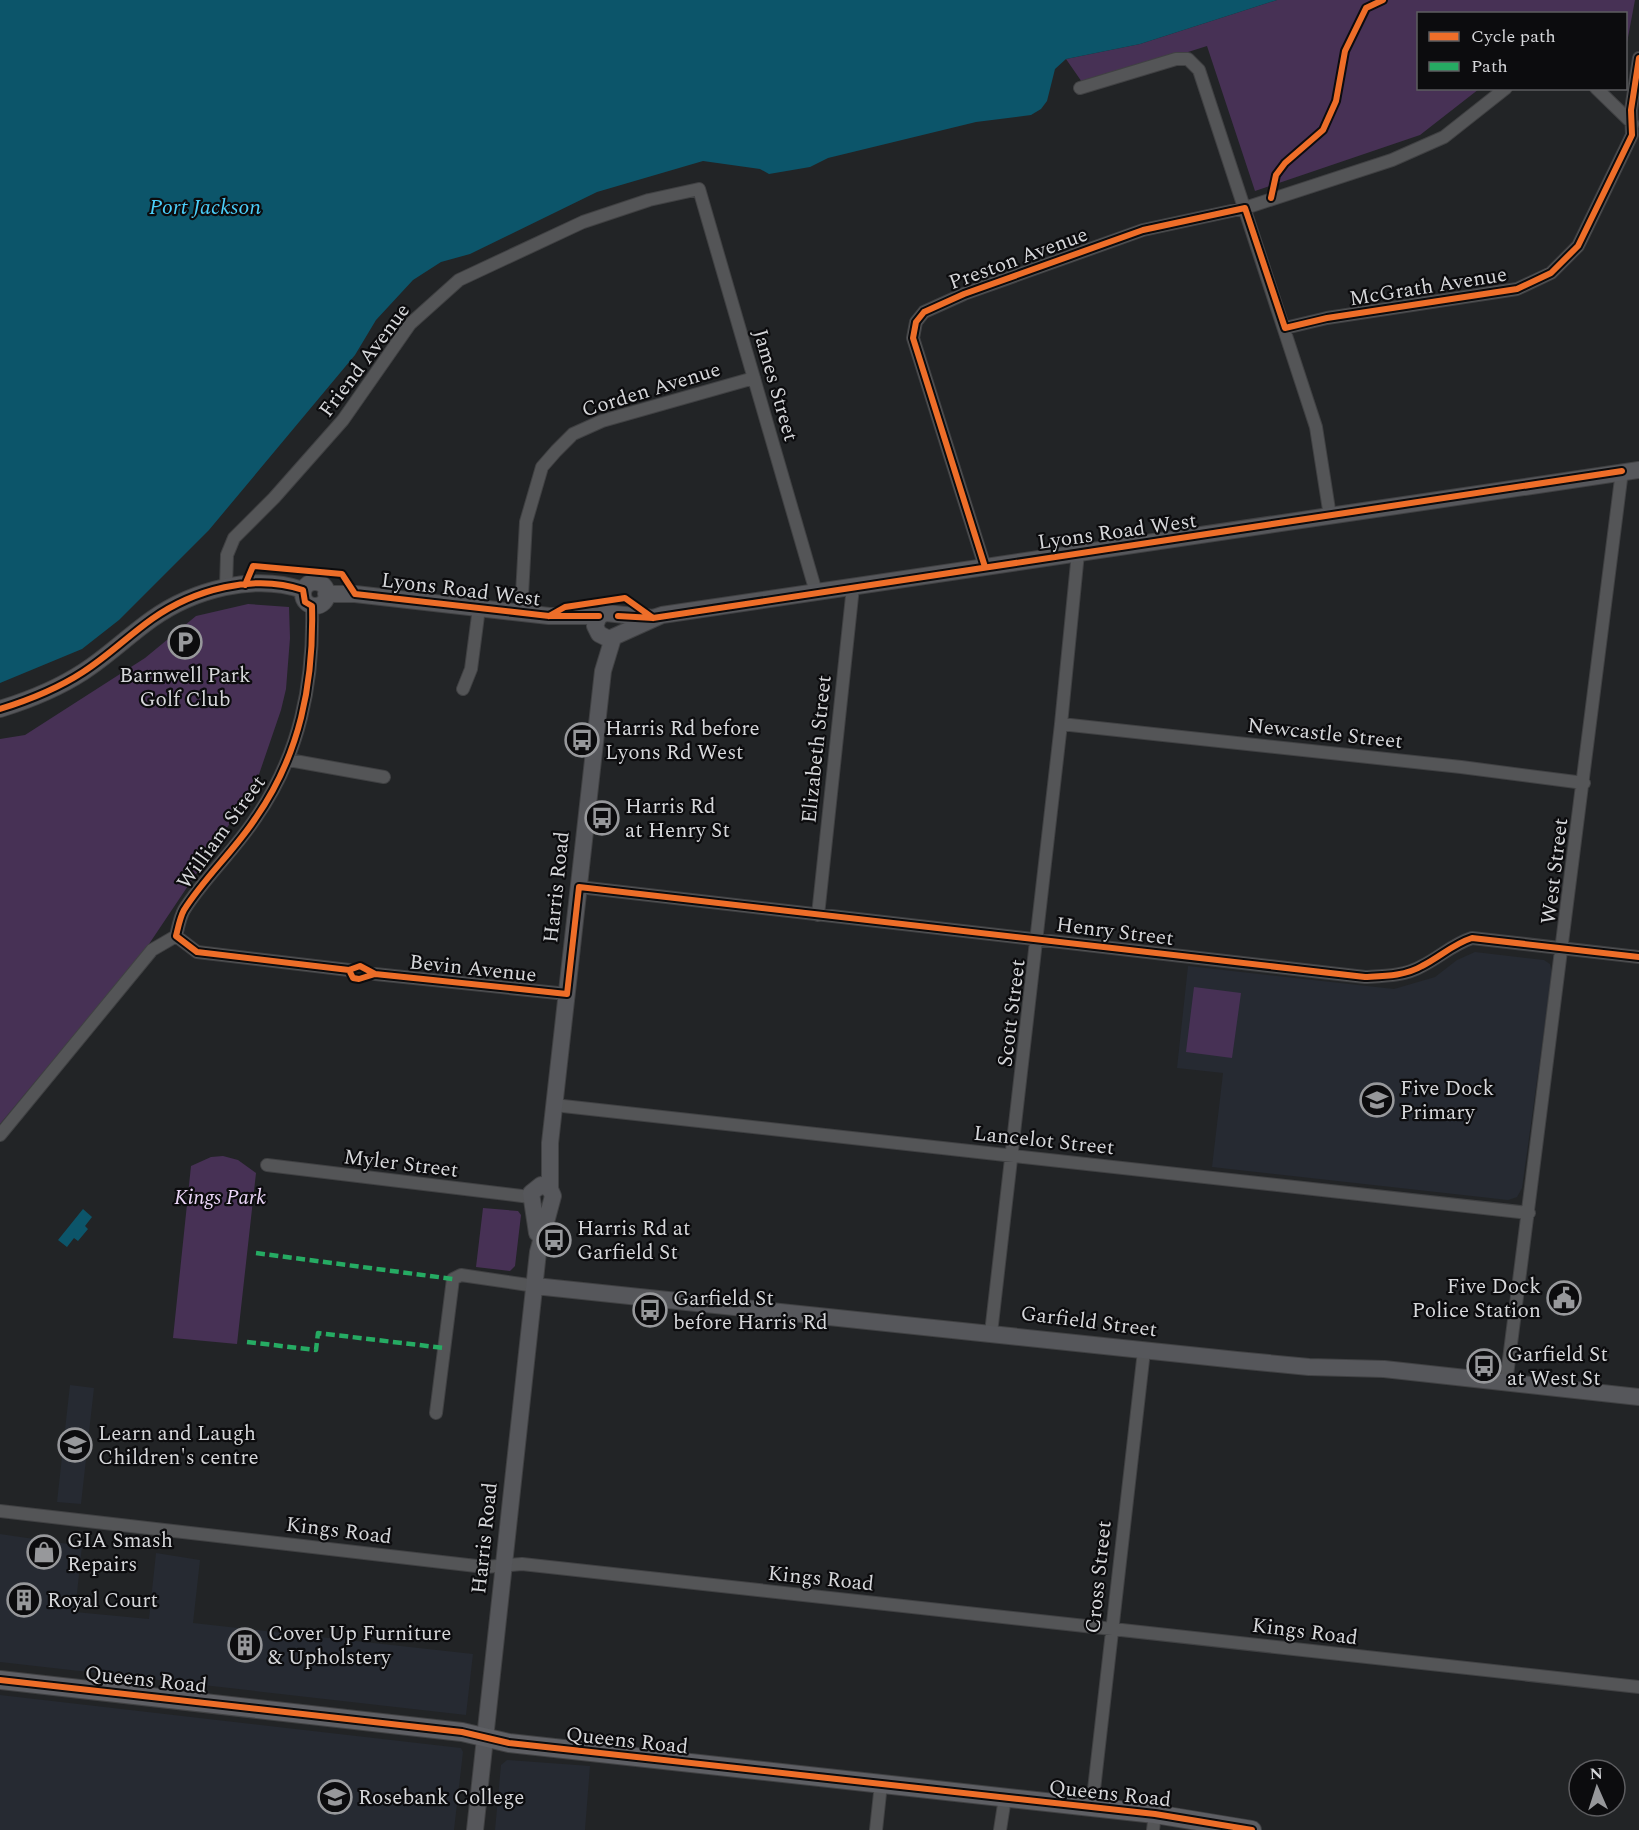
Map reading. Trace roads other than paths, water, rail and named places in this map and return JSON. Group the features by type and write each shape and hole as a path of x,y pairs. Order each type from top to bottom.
{"main road":[{"name":"Lyons Road West","path":"326,594 355,594 568,617 605,630 662,615 1631,471"},
{"path":"314,583 324,587 326,594 322,603 312,606 305,602 303,590 314,583"},
{"path":"0,709 57,687 82,673 113,652 152,619 177,604 226,587 281,586 303,590"},
{"name":"Lyons Road West","path":"618,616 653,618 662,615"},
{"name":"Harris Road","path":"475,1830 535,1286 540,1197 550,1143 603,671 605,630 622,622 618,616"},
{"name":"Garfield Street","path":"535,1286 1144,1351 1309,1367 1384,1369 1639,1397"},
{"name":"Queens Road","path":"0,1680 485,1737 509,1743 1092,1807 1154,1822 1252,1830"}],"street":[{"name":"McGrath Avenue","path":"1285,328 1327,318 1517,289 1541,280 1568,259 1591,224 1632,135 1635,126 1639,58"},
{"path":"1080,88 1176,59 1188,59 1199,70 1316,427 1330,516"},
{"name":"Preston Avenue","path":"985,567 913,338 916,322 924,312 964,294 1143,230 1245,208 1392,160 1444,137 1503,90"},
{"path":"1598,90 1635,126"},
{"name":"James Street","path":"699,189 816,592"},
{"name":"Friend Avenue","path":"226,587 227,555 234,538 274,498 344,420 410,324 459,280 583,222 658,198 699,189"},
{"name":"Corden Avenue","path":"521,613 526,522 542,467 556,451 573,435 602,421 754,378"},
{"name":"West Street","path":"1506,1383 1584,783 1631,471"},
{"name":"Scott Street","path":"991,1333 1061,724 1078,553"},
{"name":"Elizabeth Street","path":"818,915 853,587"},
{"name":"William Street","path":"176,936 183,911 255,819 289,760 309,685 313,648 312,606"},
{"path":"463,689 471,669 479,608"},
{"name":"Newcastle Street","path":"1061,724 1461,767 1584,783"},
{"path":"289,760 384,777"},
{"name":"Henry Street","path":"579,887 1365,976 1405,973 1421,967 1451,946 1472,938 1639,957"},
{"path":"0,1135 152,950 176,936 197,952 349,970"},
{"name":"Bevin Avenue","path":"375,974 567,994"},
{"name":"Lancelot Street","path":"554,1105 1529,1213"},
{"name":"Myler Street","path":"267,1166 540,1197"},
{"path":"436,1413 453,1279 461,1275 535,1286"},
{"name":"Cross Street","path":"1092,1807 1144,1351"},
{"name":"Kings Road","path":"0,1511 474,1566 522,1564 1639,1687"},
{"path":"876,1830 881,1784"},
{"path":"1000,1830 1005,1798"}],"water":[{"name":"Port Jackson","path":"0,0 1277,0 1140,44 1066,59 1055,69 1047,101 1041,109 1031,115 976,122 828,158 810,167 769,174 760,169 703,161 597,192 470,254 441,262 413,280 376,320 355,355 209,530 119,620 82,649 0,683"},
{"path":"83,1209 92,1217 85,1226 88,1229 78,1241 74,1238 67,1247 58,1240"}],"place":[{"name":"Barnwell Park Golf Club","path":"185,642"},
{"name":"Harris Rd before Lyons Rd West","path":"582,740"},
{"name":"Harris Rd at Henry St","path":"602,818"},
{"name":"Five Dock Primary","path":"1377,1100"},
{"name":"Harris Rd at Garfield St","path":"554,1240"},
{"name":"Five Dock Police Station","path":"1564,1298"},
{"name":"Garfield St before Harris Rd","path":"650,1310"},
{"name":"Garfield St at West St","path":"1484,1366"},
{"name":"Learn and Laugh Children's centre","path":"75,1445"},
{"name":"GIA Smash Repairs","path":"44,1552"},
{"name":"Royal Court","path":"24,1600"},
{"name":"Cover Up Furniture & Upholstery","path":"245,1645"},
{"name":"Rosebank College","path":"335,1797"}],"park label":[{"name":"Kings Park","path":"220,1197"}]}
